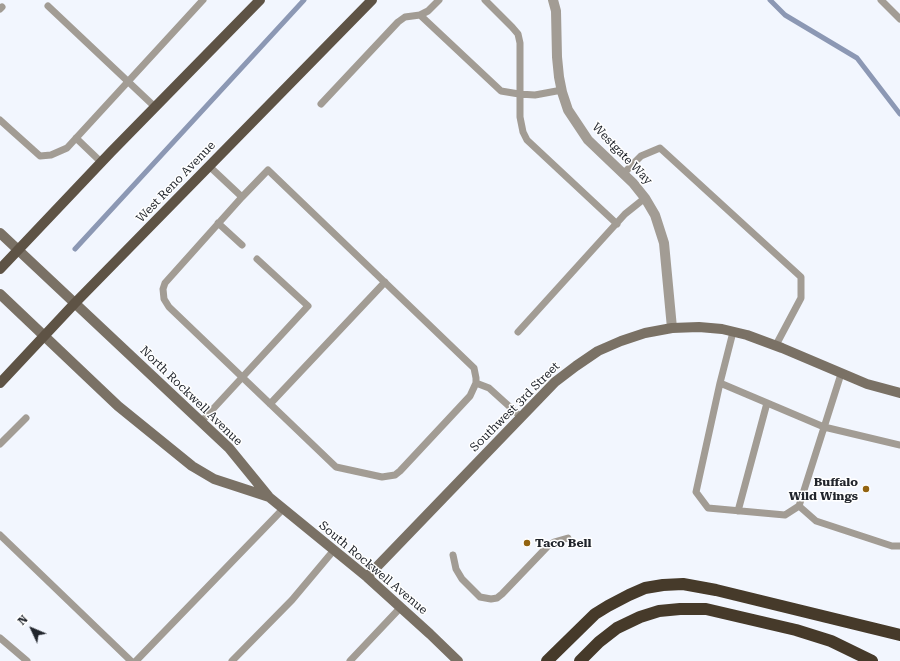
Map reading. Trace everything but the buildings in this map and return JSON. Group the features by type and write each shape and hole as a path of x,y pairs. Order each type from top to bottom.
{"highway":[{"path":"546,661 595,614 645,588 663,585 683,584 716,590 900,635"},
{"path":"580,661 599,642 618,628 634,620 659,611 680,609 706,609 796,630 831,641 872,661"}],"main road":[{"path":"0,269 101,162 260,0"},
{"name":"West Reno Avenue","path":"0,383 75,303 372,0"},
{"name":"North Rockwell Avenue","path":"0,233 229,448 269,497"},
{"path":"0,294 118,406 192,466 214,479 269,497"},
{"name":"Southwest 3rd Street","path":"367,577 555,382 598,351 621,341 645,333 672,328 699,327 733,332 776,345 867,384 900,393"},
{"name":"South Rockwell Avenue","path":"269,497 367,577 458,661"}],"street":[{"name":"Westgate Way","path":"553,0 556,11 557,57 562,90 568,110 588,140 645,198 655,215 664,243 672,328"}],"lane":[{"path":"0,120 40,156 51,155 67,148 203,0"},
{"path":"321,104 398,22 405,17 420,15 428,11 439,0"},
{"path":"485,0 518,34 520,43 519,94 523,132 527,140 617,224"},
{"path":"881,0 900,18"},
{"path":"48,6 155,107"},
{"path":"420,15 500,91 535,95 562,90"},
{"path":"76,138 101,162"},
{"path":"623,174 641,156 660,148 801,277 801,298 776,345"},
{"path":"209,166 242,197"},
{"path":"268,170 469,362 476,373 476,384 470,396 400,472 387,477 336,467 169,307 164,299 163,289 165,283 218,223 268,170"},
{"path":"518,332 625,214 645,198"},
{"path":"218,223 242,245"},
{"path":"201,422 308,306 257,259"},
{"path":"270,404 385,282"},
{"path":"733,332 696,492 708,508 785,515 799,506 842,374"},
{"path":"720,383 824,427 900,445"},
{"path":"476,384 489,388 521,417"},
{"path":"738,511 767,403"},
{"path":"0,444 26,418"},
{"path":"799,506 816,521 892,546 900,546"},
{"path":"136,661 284,509"},
{"path":"0,535 131,661"},
{"path":"453,555 456,568 462,579 480,597 491,600 502,594 547,547 554,542 568,538"},
{"path":"232,661 292,600 334,550"},
{"path":"350,661 400,607"},
{"path":"0,638 27,661"}],"waterway":[{"path":"75,249 304,0"},
{"path":"770,0 785,15 857,58 900,114"}],"place":[{"name":"Buffalo Wild Wings","path":"866,489"},
{"name":"Taco Bell","path":"527,543"}]}
